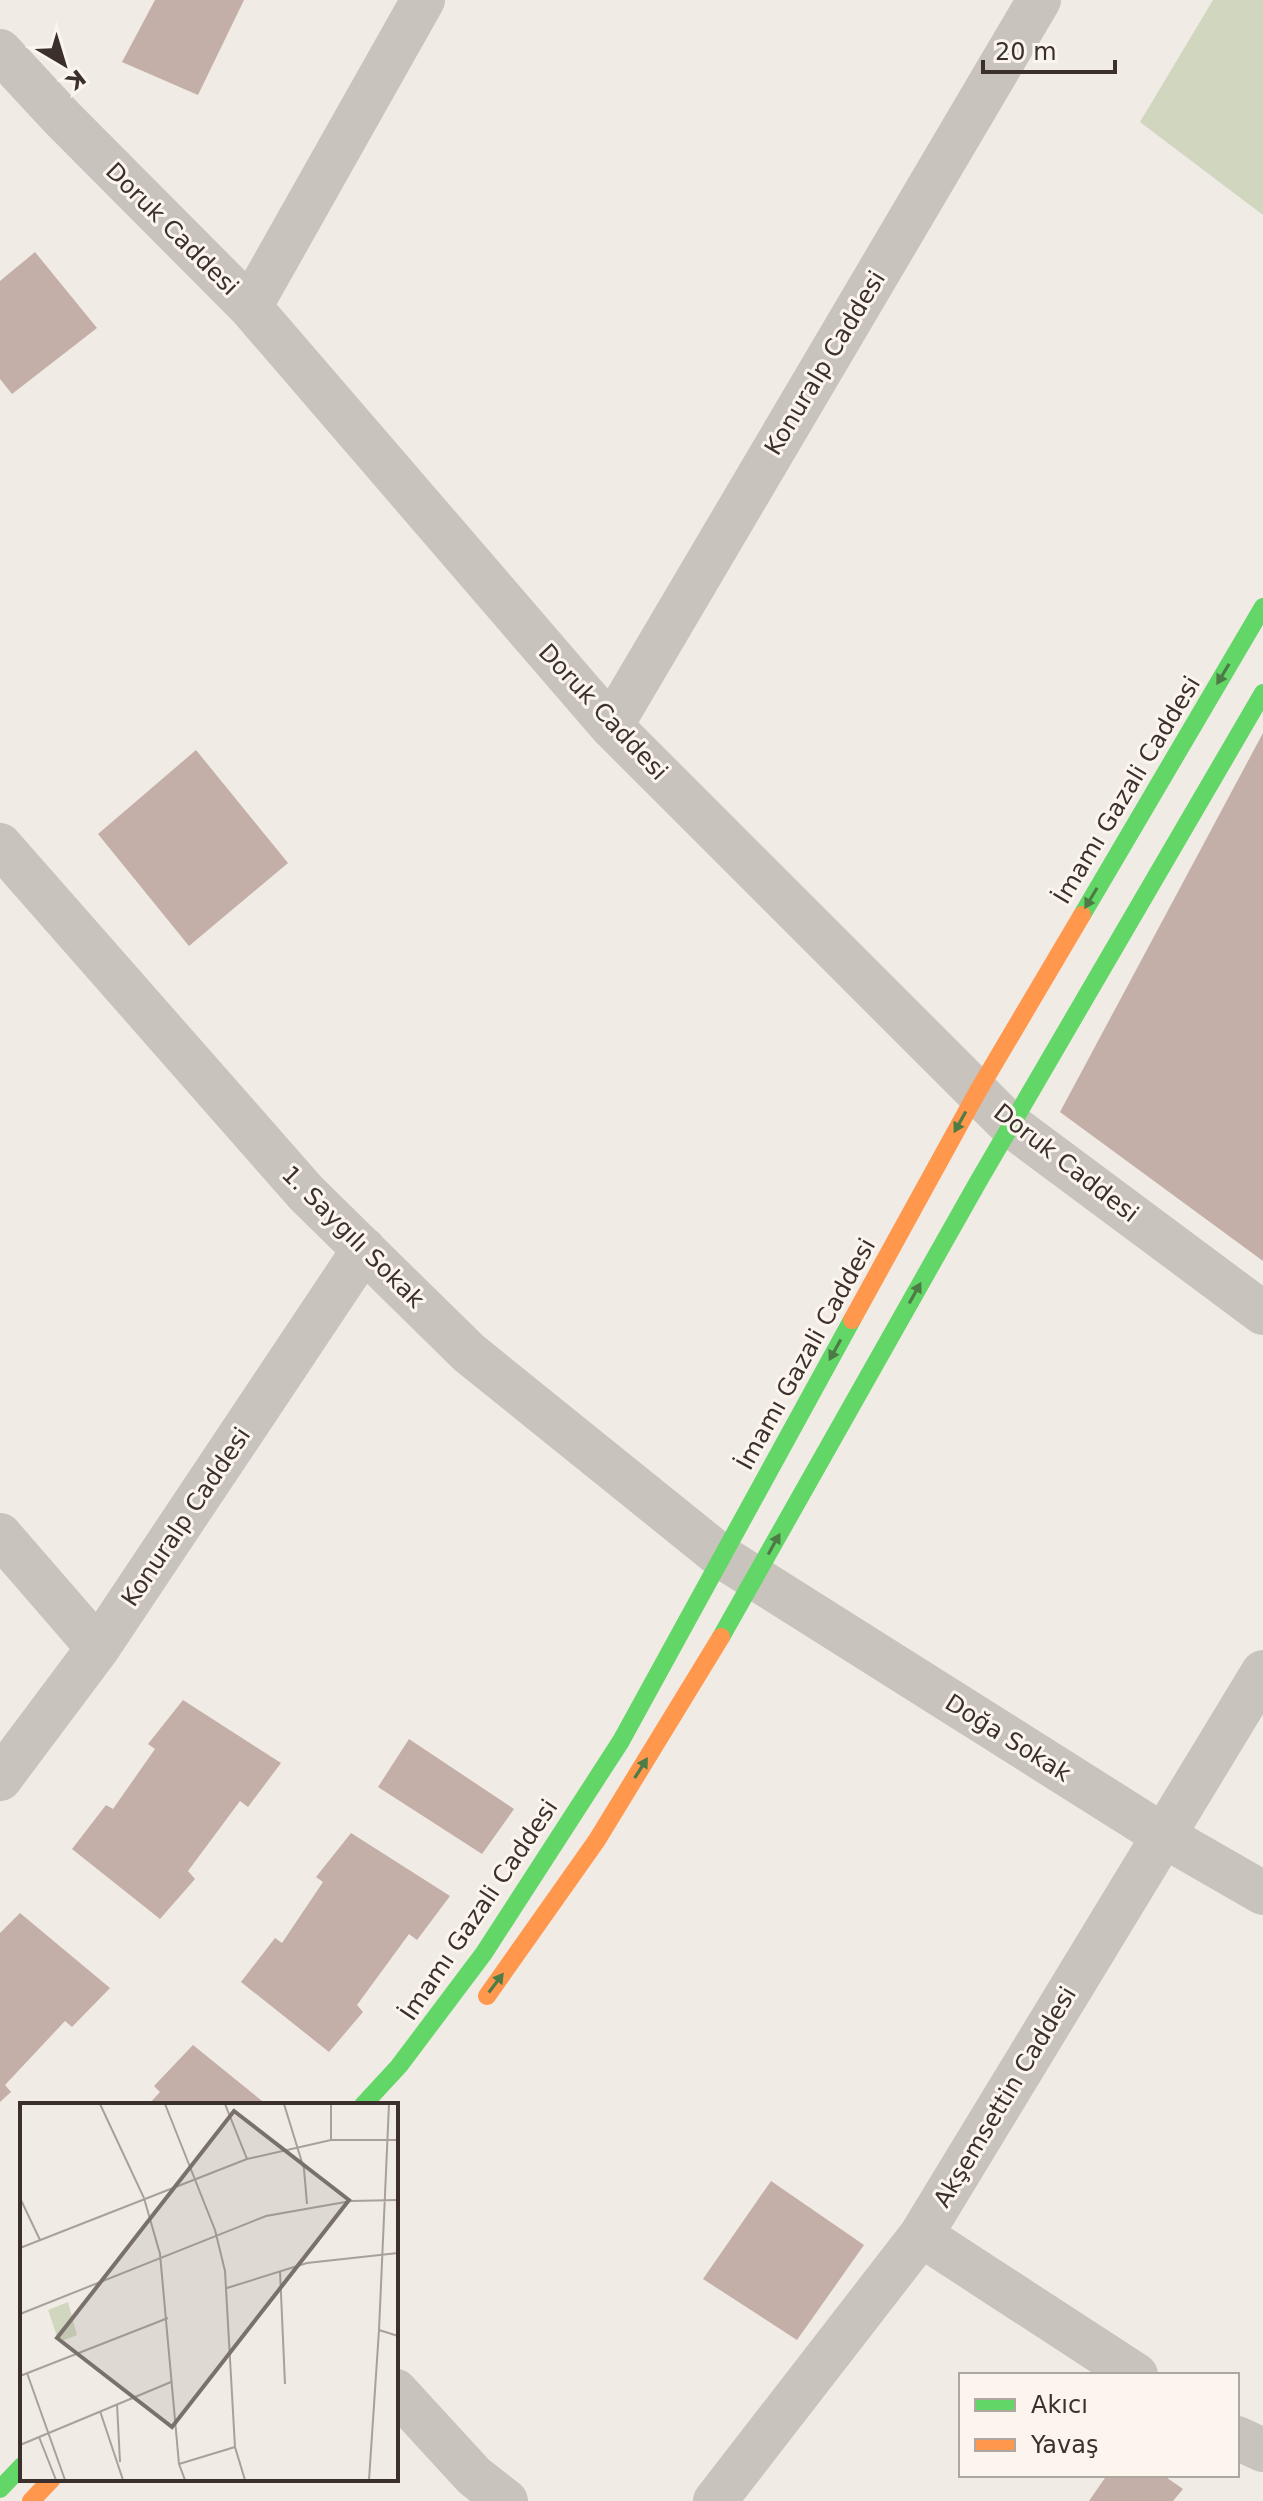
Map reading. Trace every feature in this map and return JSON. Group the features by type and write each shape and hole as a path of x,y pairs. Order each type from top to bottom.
{"main road":[{"name":"İmamı Gazali Caddesi","path":"477,2008 531,1938 645,1762 738,1568 978,1091 1263,607"},
{"name":"İmamı Gazali Caddesi","path":"365,2103 399,2066 484,1953 738,1568 1009,1124 1263,693"},
{"path":"0,2489 20,2468"},
{"path":"31,2501 50,2481"}],"street":[{"path":"250,307 423,0"},
{"name":"Konuralp Caddesi","path":"611,726 1039,0"},
{"name":"Doruk Caddesi","path":"0,51 62,118 250,307 611,726 1009,1124 1263,1313"},
{"name":"1. Saygılı Sokak","path":"0,845 306,1193 469,1353 738,1568"},
{"name":"Konuralp Caddesi","path":"0,1779 98,1648 364,1249"},
{"path":"0,1535 98,1648"},
{"name":"Doğa Sokak","path":"738,1568 1164,1836 1263,1893"},
{"name":"Akşemsettin Caddesi","path":"715,2501 921,2235 1263,1672"},
{"path":"921,2235 1133,2373"},
{"path":"398,2393 474,2476 506,2501"},
{"path":"1239,2439 1263,2450"}],"green space":[{"path":"1213,0 1263,0 1263,215 1140,122"}],"building":[{"path":"155,0 244,0 198,95 122,62"},
{"path":"35,252 97,328 12,394 0,379 0,281"},
{"path":"1263,733 1263,1261 1060,1112"},
{"path":"196,750 288,863 189,946 98,834"},
{"path":"183,1700 281,1763 248,1807 240,1801 188,1871 195,1879 160,1919 72,1849 106,1805 113,1809 155,1749 148,1744"},
{"path":"409,1739 514,1809 482,1854 378,1787"},
{"path":"351,1833 450,1896 417,1940 409,1934 357,2005 363,2012 329,2052 241,1982 275,1938 282,1943 323,1882 316,1877"},
{"path":"20,1913 110,1988 72,2027 65,2021 5,2085 11,2092 0,2102 0,1933"},
{"path":"193,2045 265,2103 150,2103 160,2092 154,2086"},
{"path":"771,2181 864,2245 797,2340 703,2279"},
{"path":"1106,2477 1166,2477 1183,2489 1173,2501 1089,2501"}],"traffic: fast":[{"path":"1082,915 1263,607"},
{"path":"721,1637 978,1182 1263,693"},
{"path":"365,2103 399,2066 484,1953 621,1741 852,1320"},
{"path":"0,2489 20,2468"}],"traffic: slow":[{"path":"852,1320 978,1091 1082,915"},
{"path":"487,1996 597,1840 721,1637"},
{"path":"31,2501 50,2481"}]}
